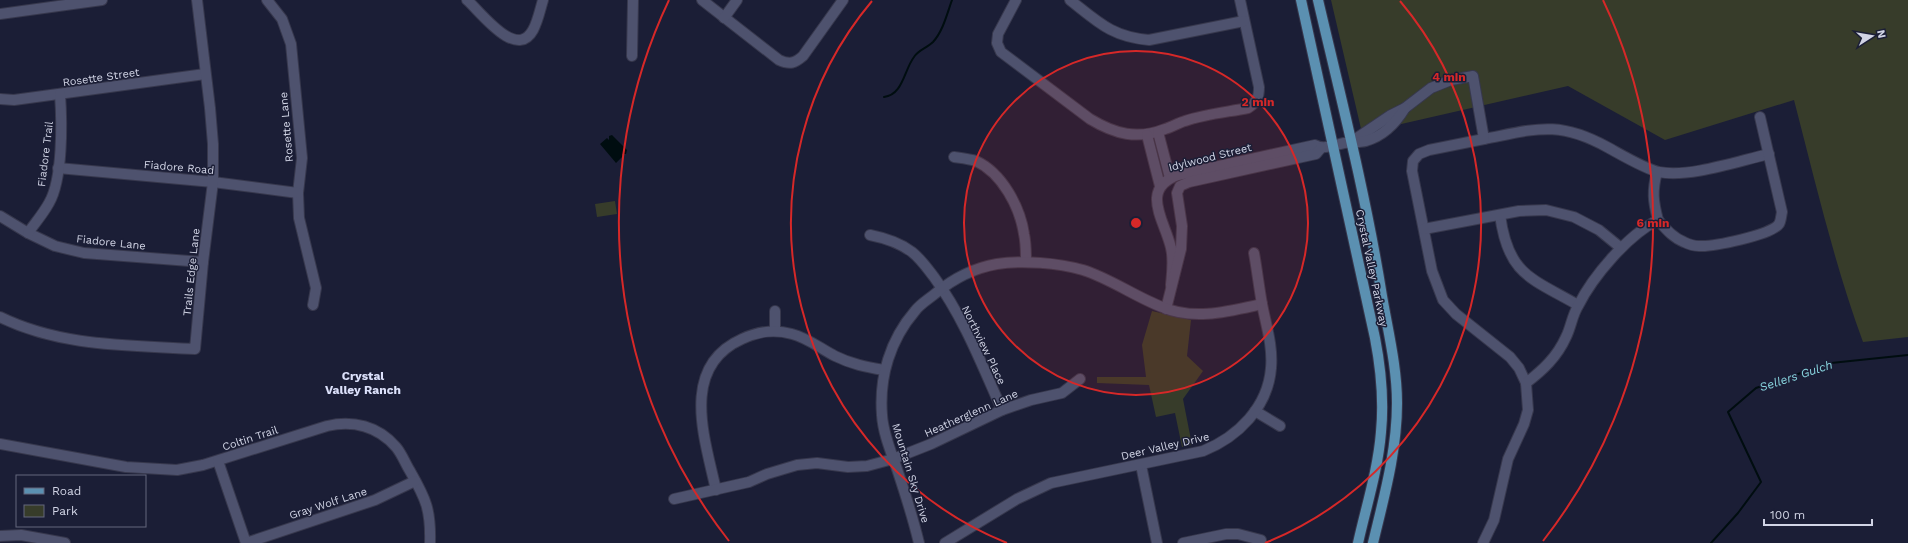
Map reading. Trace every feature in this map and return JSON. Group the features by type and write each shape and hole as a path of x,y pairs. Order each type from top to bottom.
{"main road":[{"name":"Crystal Valley Parkway","path":"1301,0 1375,338 1382,388 1382,417 1378,453 1358,543"},
{"name":"Crystal Valley Parkway","path":"1318,0 1377,262 1392,351 1396,386 1396,420 1392,461 1373,543"}],"street":[{"path":"0,14 102,0"},
{"name":"Trails Edge Lane","path":"0,317 40,333 70,341 195,349 203,262 213,182 213,144 197,0"},
{"name":"Rosette Lane","path":"267,0 282,19 290,44 302,158 298,193 299,218 316,288 313,305"},
{"path":"466,0 502,35 517,40 526,37 534,29 543,0"},
{"path":"632,56 632,12 634,0"},
{"path":"702,0 779,60 787,64 796,63 803,56 843,0"},
{"path":"724,18 737,0"},
{"path":"1016,0 998,34 997,43 1001,52 1104,127 1130,135 1147,135 1186,120 1248,108 1256,103 1259,96 1259,87 1240,0"},
{"path":"1070,0 1119,35 1149,40 1244,21"},
{"name":"Rosette Street","path":"0,99 14,100 205,74"},
{"name":"Idylwood Street","path":"1171,285 1173,256 1157,202 1160,186 1170,178 1315,145 1321,148 1351,142 1365,142 1388,129 1398,121 1405,108 1431,88 1451,80 1473,76 1484,139"},
{"name":"Fiadore Trail","path":"28,233 49,203 55,188 62,120 60,94"},
{"path":"1657,172 1653,200 1658,220 1672,236 1684,242 1699,246 1714,245 1748,238 1774,229 1779,225 1782,212 1760,117"},
{"path":"1483,543 1494,520 1508,459 1524,424 1528,410 1526,383 1519,368 1510,357 1456,314 1443,300 1432,271 1412,171 1413,161 1419,154 1429,150 1539,129 1558,129 1590,138 1657,172 1689,172 1769,154"},
{"path":"1158,132 1170,178"},
{"path":"1147,135 1160,186"},
{"name":"Idylwood Street","path":"1166,309 1181,249 1182,226 1177,193 1180,186 1189,182 1316,154 1321,148"},
{"path":"954,157 976,161 994,175 1008,192 1019,211 1024,234 1026,262"},
{"name":"Fiadore Road","path":"58,168 213,182 298,193"},
{"path":"1424,229 1519,211 1546,210 1574,217 1599,230 1621,248"},
{"path":"1500,215 1508,252 1524,274 1578,305"},
{"name":"Fiadore Lane","path":"0,216 28,233 55,246 84,253 203,262"},
{"path":"1526,383 1542,371 1560,350 1578,305 1621,248 1634,234 1658,220"},
{"name":"Northview Place","path":"870,235 892,240 911,251 921,261 942,288 966,329 1002,410"},
{"name":"Deer Valley Drive","path":"945,543 1041,487 1065,480 1203,451 1217,445 1241,428 1255,411 1267,386 1271,368 1271,344 1262,304 1254,253"},
{"name":"Mountain Sky Drive","path":"919,543 914,520 893,459 882,416 881,395 884,370 898,335 915,310 942,288 960,276 978,269 997,264 1026,262 1064,266 1085,271 1166,309 1195,315 1228,312 1262,304"},
{"path":"775,311 775,330"},
{"path":"716,490 700,417 700,399 704,381 721,353 735,342 750,335 775,330 793,334 853,364 884,370"},
{"name":"Heatherglenn Lane","path":"674,499 749,482 767,474 797,465 817,463 848,467 867,466 893,459 931,444 1002,410 1031,400 1062,393 1080,379"},
{"path":"1255,411 1280,426"},
{"name":"Coltin Trail","path":"0,444 126,467 177,470 203,466 327,426 343,423 359,424 385,437 397,448 428,508 430,543"},
{"path":"218,461 246,543"},
{"path":"1140,464 1157,543"},
{"name":"Gray Wolf Lane","path":"246,543 375,500 415,481"},
{"path":"1183,543 1226,534 1238,534 1261,540"},
{"path":"0,536 21,535 65,543"}],"green space":[{"path":"1331,0 1908,0 1908,337 1863,342 1834,252 1794,100 1665,140 1568,86 1362,133"},
{"path":"615,201 617,214 597,217 595,204"},
{"path":"1152,311 1191,320 1187,356 1203,371 1183,399 1192,445 1182,447 1175,413 1156,417 1149,385 1097,383 1097,377 1146,377 1142,345"}],"shaded area":[{"path":"612,135 627,150 626,154 622,154 623,156 616,163 600,144 607,138 609,140 609,136"}],"waterway":[{"path":"884,97 895,92 916,55 931,44 936,38 952,0"},
{"name":"Sellers Gulch","path":"1711,543 1738,513 1761,482 1728,412 1756,388 1831,363 1908,355"}],"district":[{"name":"Crystal Valley Ranch","path":"363,383"}]}
